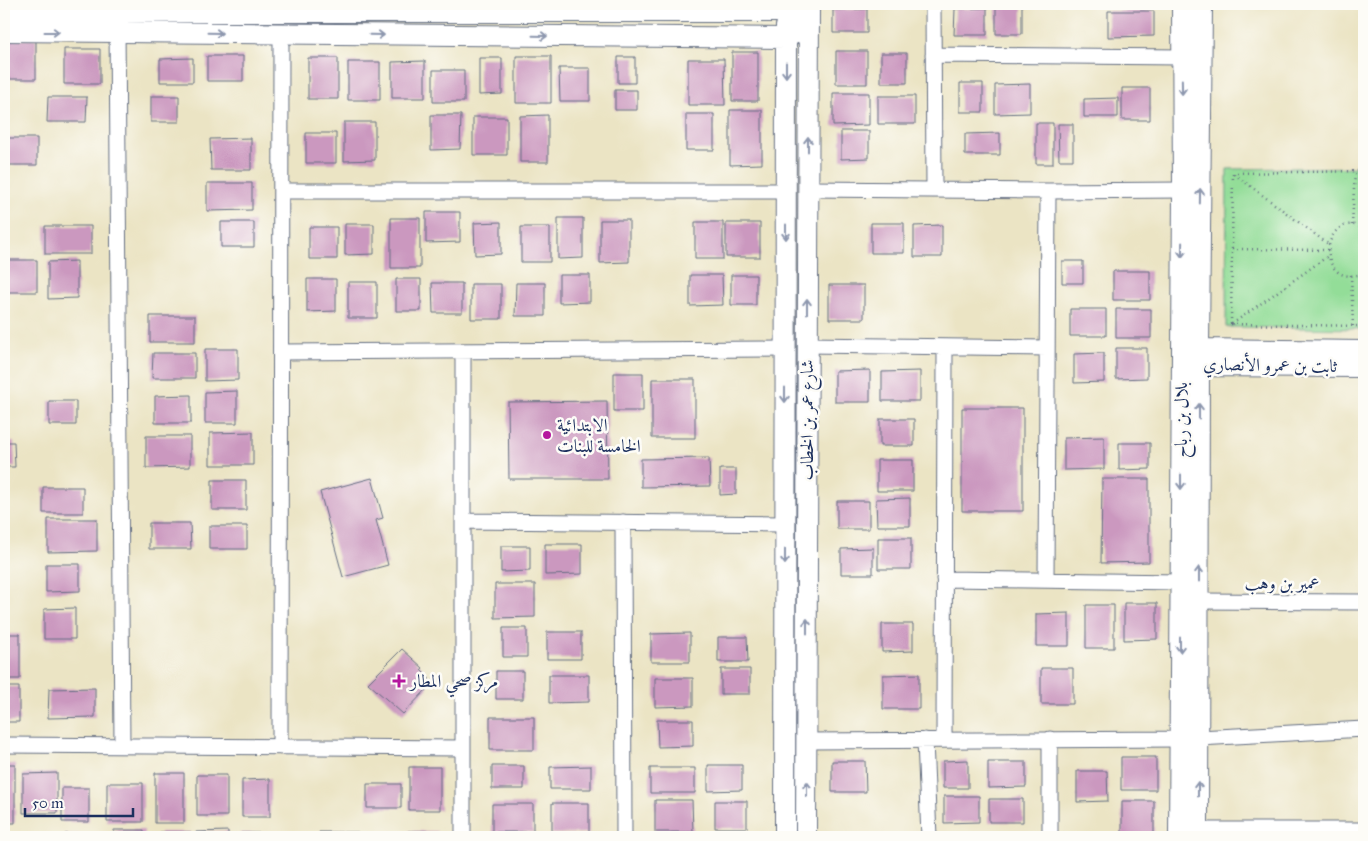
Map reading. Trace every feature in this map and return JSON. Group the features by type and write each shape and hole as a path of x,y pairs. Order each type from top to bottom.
{"street":[{"name":"شارع عمر بن الخطاب","path":"806,837 809,4"},
{"path":"933,4 934,190"},
{"name":"بلال بن رباح","path":"1179,837 1189,738 1198,601 1193,357 1183,190 1182,4"},
{"name":"بلال بن رباح","path":"1198,834 1189,738 1180,582 1193,357 1202,4"},
{"path":"4,12 117,12 282,8 786,8 809,25 786,38 4,32"},
{"path":"442,8 442,36"},
{"path":"625,8 625,37"},
{"name":"شارع عمر بن الخطاب","path":"785,837 786,8"},
{"path":"117,12 122,746"},
{"path":"280,747 282,34"},
{"path":"934,55 1182,58"},
{"path":"808,189 1183,190"},
{"path":"281,191 786,191"},
{"path":"1046,580 1048,191"},
{"path":"807,345 1047,348"},
{"path":"944,740 945,347"},
{"path":"281,352 786,348"},
{"path":"463,350 463,837"},
{"name":"ثابت بن عمرو الأنصاري","path":"1193,357 1364,351"},
{"name":"ثابت بن عمرو الأنصاري","path":"1193,357 1364,367"},
{"path":"463,521 785,524"},
{"path":"622,522 624,837"},
{"path":"944,579 1180,582"},
{"name":"عمير بن وهب","path":"1198,601 1364,602"},
{"path":"807,741 1189,738 1364,729"},
{"path":"1050,739 1050,837"},
{"path":"925,740 928,837"},
{"path":"4,745 463,748"},
{"path":"1198,834 1364,830"}],"path":[{"path":"1352,225 1355,171"},
{"path":"1233,173 1364,171"},
{"path":"1233,173 1328,244"},
{"path":"1231,324 1233,173"},
{"path":"1364,228 1352,225 1338,230 1328,244 1328,256 1334,268 1341,273 1351,275 1364,273"},
{"path":"1232,249 1328,250"},
{"path":"1231,324 1328,256"},
{"path":"1351,275 1353,326"},
{"path":"1231,324 1364,326"}],"green space":[{"path":"1364,167 1364,329 1226,327 1227,169"}],"building":[{"path":"996,4 1022,4 1022,34 996,34"},
{"path":"987,8 987,35 954,35 955,9"},
{"path":"867,9 867,33 833,33 833,10"},
{"path":"1108,11 1154,11 1154,36 1108,37"},
{"path":"36,39 36,79 4,79 4,40"},
{"path":"64,49 100,49 100,84 64,84"},
{"path":"836,51 867,51 867,84 836,84"},
{"path":"732,52 758,52 758,101 732,101"},
{"path":"881,53 907,53 907,83 881,83"},
{"path":"207,56 243,56 243,81 207,81"},
{"path":"516,56 551,56 551,103 516,103"},
{"path":"618,57 635,57 635,83 618,83"},
{"path":"193,58 193,82 160,82 160,59"},
{"path":"308,58 338,58 338,99 308,99"},
{"path":"479,58 502,58 502,94 479,95"},
{"path":"688,59 724,59 725,105 688,105"},
{"path":"425,61 425,98 392,98 392,62"},
{"path":"348,62 380,62 380,100 348,100"},
{"path":"559,68 590,68 590,101 560,101"},
{"path":"433,70 464,70 464,102 433,102"},
{"path":"960,83 983,83 983,112 960,112"},
{"path":"1030,84 1030,113 995,114 995,85"},
{"path":"1122,88 1150,88 1150,120 1122,120"},
{"path":"615,90 637,90 637,110 615,110"},
{"path":"833,93 869,93 869,125 833,126"},
{"path":"151,96 179,96 179,122 151,122"},
{"path":"878,96 915,96 915,124 878,124"},
{"path":"48,97 87,97 86,122 47,122"},
{"path":"1118,98 1118,117 1084,117 1084,99"},
{"path":"730,110 762,110 762,164 730,165"},
{"path":"686,114 714,114 714,150 686,150"},
{"path":"431,115 461,115 460,149 431,150"},
{"path":"548,115 548,162 520,162 520,116"},
{"path":"473,117 507,117 507,155 473,155"},
{"path":"344,122 375,122 375,160 344,161"},
{"path":"1036,123 1053,123 1053,164 1036,164"},
{"path":"1058,124 1073,124 1073,160 1059,160"},
{"path":"841,131 869,131 869,158 841,159"},
{"path":"306,133 336,133 336,163 306,163"},
{"path":"1000,133 1000,155 965,155 965,134"},
{"path":"5,138 37,138 37,165 5,165"},
{"path":"251,138 251,170 211,170 210,139"},
{"path":"207,183 252,183 252,210 207,211"},
{"path":"426,212 460,212 460,242 426,243"},
{"path":"391,218 420,218 420,268 391,268"},
{"path":"558,218 583,218 583,258 558,259"},
{"path":"600,220 629,220 629,262 600,263"},
{"path":"221,222 254,222 254,247 221,247"},
{"path":"501,222 501,254 475,255 474,223"},
{"path":"695,222 723,222 723,259 695,259"},
{"path":"726,223 760,223 760,257 726,257"},
{"path":"871,223 904,223 904,253 871,253"},
{"path":"345,224 374,224 374,254 345,255"},
{"path":"942,225 942,257 914,257 914,226"},
{"path":"45,226 91,226 91,254 45,254"},
{"path":"309,227 337,227 337,259 309,259"},
{"path":"521,227 550,227 550,262 521,262"},
{"path":"4,260 37,260 37,292 4,292"},
{"path":"77,261 77,298 48,299 48,262"},
{"path":"1062,261 1083,261 1083,283 1062,283"},
{"path":"1113,271 1150,271 1150,300 1113,300"},
{"path":"559,275 590,275 590,302 559,303"},
{"path":"690,275 722,275 723,305 690,306"},
{"path":"731,275 756,275 756,305 731,305"},
{"path":"307,279 336,279 336,311 307,312"},
{"path":"396,279 421,279 421,311 396,311"},
{"path":"348,282 377,282 377,318 348,318"},
{"path":"432,283 462,283 462,313 433,313"},
{"path":"516,283 545,283 545,316 515,316"},
{"path":"471,284 501,284 501,319 471,319"},
{"path":"829,285 864,285 864,319 829,319"},
{"path":"1070,309 1106,309 1106,336 1070,336"},
{"path":"1116,309 1151,309 1151,338 1116,338"},
{"path":"150,316 195,316 195,342 150,342"},
{"path":"1116,348 1147,348 1147,378 1116,379"},
{"path":"205,349 238,349 238,380 205,381"},
{"path":"153,353 195,353 195,378 152,378"},
{"path":"1104,353 1104,382 1074,383 1074,354"},
{"path":"870,370 870,402 835,402 835,371"},
{"path":"920,371 920,401 882,401 882,372"},
{"path":"614,373 643,373 643,411 614,411"},
{"path":"652,379 695,379 695,438 652,438"},
{"path":"237,391 237,423 205,423 205,392"},
{"path":"191,395 191,423 155,423 155,396"},
{"path":"49,401 76,401 76,425 49,425"},
{"path":"607,401 608,479 509,479 508,402"},
{"path":"962,408 1023,408 1023,511 962,511"},
{"path":"880,419 914,419 914,446 880,446"},
{"path":"253,432 253,465 210,465 210,433"},
{"path":"146,436 190,436 190,467 146,468"},
{"path":"1104,437 1104,469 1064,470 1064,438"},
{"path":"4,442 14,442 15,467 4,467"},
{"path":"1119,443 1150,443 1150,469 1119,470"},
{"path":"709,458 710,486 641,487 641,459"},
{"path":"877,460 913,460 913,491 877,491"},
{"path":"720,469 736,469 736,494 720,495"},
{"path":"372,478 383,518 376,520 388,565 343,577 320,492"},
{"path":"1102,479 1149,479 1149,562 1101,563"},
{"path":"212,480 246,480 246,510 212,510"},
{"path":"43,487 83,487 83,513 43,513"},
{"path":"910,498 910,526 877,526 876,499"},
{"path":"837,501 869,501 869,529 837,529"},
{"path":"48,519 97,519 97,551 48,552"},
{"path":"149,523 190,523 191,549 149,549"},
{"path":"209,526 247,526 247,549 209,549"},
{"path":"878,538 911,538 911,569 878,569"},
{"path":"545,544 582,544 582,574 545,575"},
{"path":"501,546 530,546 530,571 501,572"},
{"path":"873,548 873,574 841,574 841,549"},
{"path":"46,564 80,564 80,591 46,592"},
{"path":"495,584 535,584 535,617 495,618"},
{"path":"1124,603 1157,603 1157,639 1124,640"},
{"path":"1086,605 1114,605 1114,648 1086,648"},
{"path":"75,608 75,639 44,639 44,609"},
{"path":"1069,613 1069,646 1036,646 1036,614"},
{"path":"882,624 913,624 913,651 882,652"},
{"path":"503,628 527,628 527,657 503,657"},
{"path":"547,632 581,632 581,659 547,659"},
{"path":"690,633 690,662 651,662 651,634"},
{"path":"4,634 20,634 20,679 4,679"},
{"path":"718,637 747,637 748,662 718,662"},
{"path":"402,649 423,668 421,670 429,678 427,689 403,714 368,683"},
{"path":"1041,668 1073,668 1073,704 1041,704"},
{"path":"721,669 750,669 750,694 721,694"},
{"path":"496,671 523,671 523,699 496,699"},
{"path":"919,674 919,709 883,709 883,675"},
{"path":"549,675 589,675 589,702 549,703"},
{"path":"655,678 693,678 693,706 655,707"},
{"path":"4,687 19,687 19,722 4,722"},
{"path":"95,688 95,717 48,718 49,689"},
{"path":"490,717 534,717 534,750 490,750"},
{"path":"657,720 693,720 693,746 658,747"},
{"path":"1121,757 1156,757 1156,790 1121,790"},
{"path":"968,760 968,788 943,788 943,761"},
{"path":"832,761 865,761 866,792 832,792"},
{"path":"988,762 1026,762 1026,787 988,788"},
{"path":"4,764 15,764 15,823 4,823"},
{"path":"708,765 742,765 742,790 708,791"},
{"path":"492,766 524,766 524,789 492,789"},
{"path":"591,766 591,789 550,789 550,767"},
{"path":"409,767 440,767 440,810 409,810"},
{"path":"650,768 695,768 695,793 650,793"},
{"path":"1077,771 1107,771 1108,801 1077,802"},
{"path":"57,773 57,813 23,813 23,774"},
{"path":"155,773 184,773 184,823 155,823"},
{"path":"197,775 227,775 227,816 197,816"},
{"path":"270,779 270,817 242,817 242,780"},
{"path":"107,783 143,783 143,822 107,822"},
{"path":"367,784 401,784 401,808 367,808"},
{"path":"62,788 89,788 89,822 62,822"},
{"path":"944,796 979,796 979,822 944,823"},
{"path":"989,799 1023,799 1023,822 989,822"},
{"path":"655,800 692,800 693,832 655,832"},
{"path":"715,801 747,801 747,828 715,828"},
{"path":"1122,801 1154,801 1154,835 1122,835"},
{"path":"552,803 589,803 589,833 552,834"},
{"path":"492,804 533,804 533,832 492,832"},
{"path":"114,830 144,830 144,837 114,837"},
{"path":"228,831 228,837 196,837 196,832"},
{"path":"408,831 437,831 436,837 408,837"},
{"path":"160,832 191,832 191,837 160,837"},
{"path":"319,832 358,832 358,837 319,837"},
{"path":"241,833 272,833 272,837 241,837"},
{"path":"65,834 97,834 97,837 65,837"},
{"path":"948,834 979,834 979,837 948,837"}],"place":[{"name":"الابتدائية الخامسة للبنات","path":"547,435"},
{"name":"مركز صحي المطار","path":"399,681"}]}
